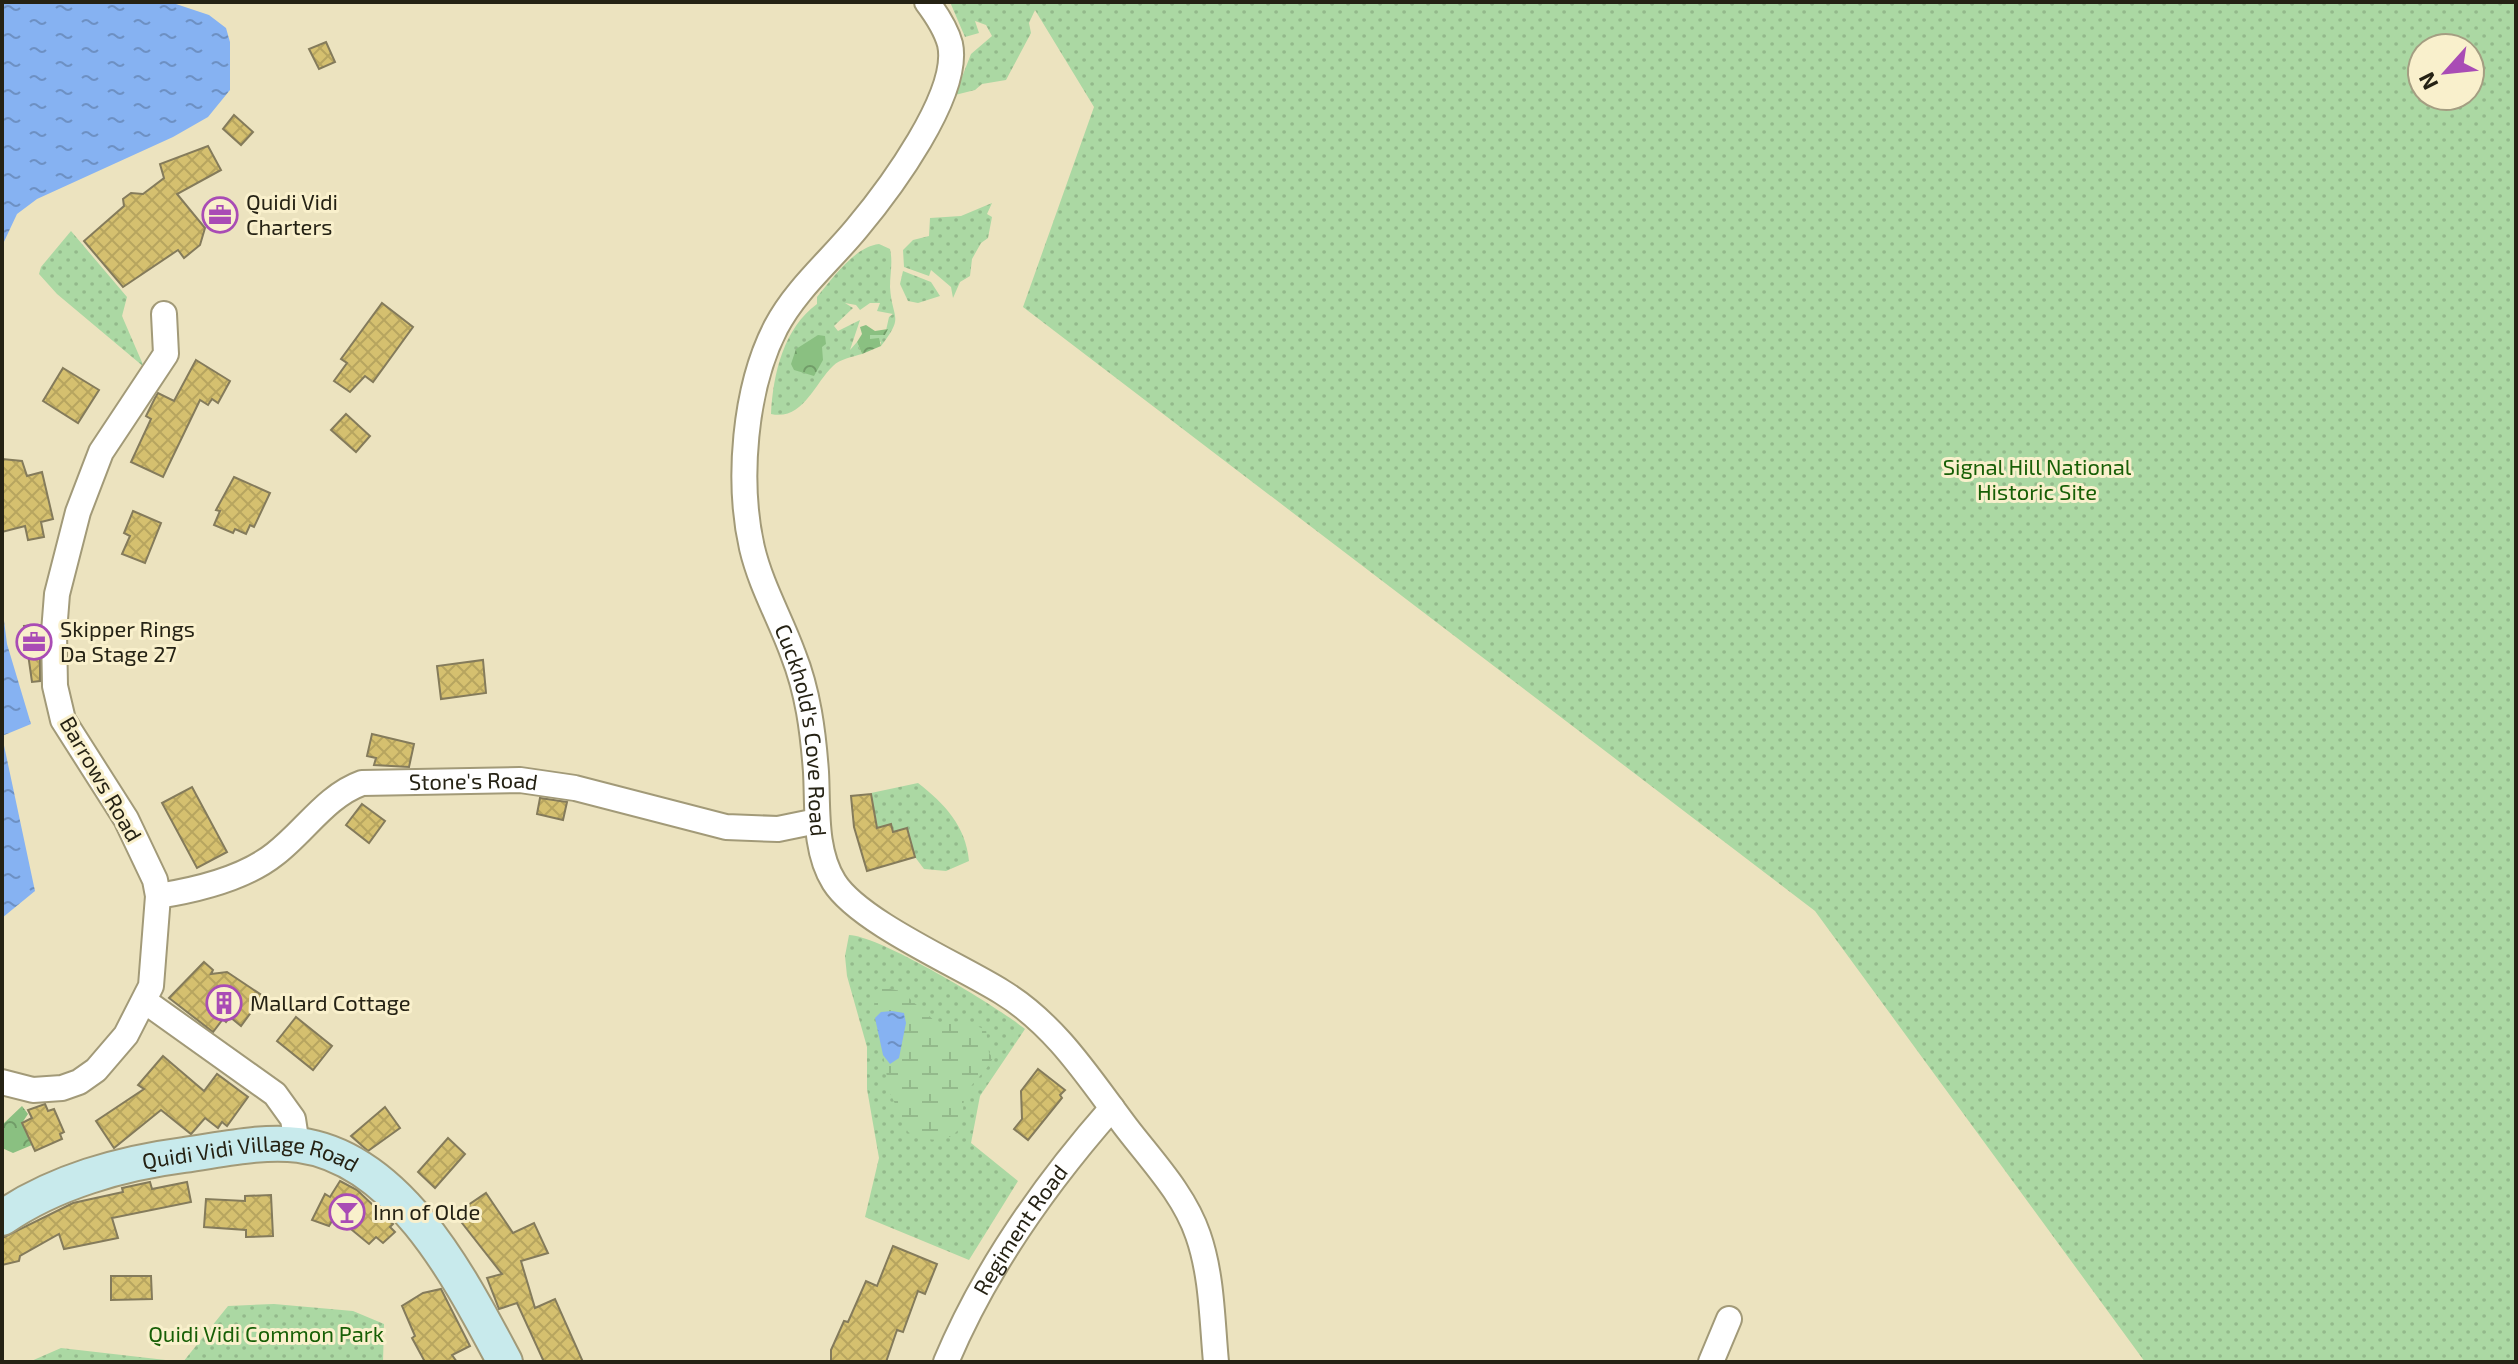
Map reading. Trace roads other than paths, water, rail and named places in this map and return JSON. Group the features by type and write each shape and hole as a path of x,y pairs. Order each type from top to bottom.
{"street":[{"name":"Cuckhold's Cove Road","path":"927,2 950,44 950,70 944,90 924,130 886,190 793,299 777,325 757,386 747,440 744,493 752,546 758,572 802,679 811,721 817,821 824,858 833,881 851,904 1004,993 1031,1013 1086,1071 1175,1190 1198,1235 1209,1287 1216,1362"},
{"name":"Barrows Road","path":"146,1002 151,986 158,896 146,859 126,819 63,720 55,686 54,632 57,594 78,512 97,462 116,425 166,354 164,314"},
{"name":"Stone's Road","path":"158,896 183,892 257,865 280,850 345,789 362,783 534,781 601,794 726,827 778,829 817,821"},
{"path":"2,1082 33,1090 62,1088 79,1082 96,1070 116,1047 146,1002 275,1094 293,1119 297,1145"},
{"name":"Regiment Road","path":"946,1362 978,1296 1041,1195 1112,1108"},
{"name":"Quidi Vidi Village Road","path":"2,1218 43,1194 128,1166 221,1150 297,1145 316,1148 352,1165 422,1223 453,1268 505,1362"},
{"path":"1711,1362 1729,1319"}],"water":[{"path":"2,2 170,2 209,15 226,28 230,42 230,90 208,117 173,137 37,199 17,214 2,246"},
{"path":"2,605 7,644 31,724 2,736"},
{"path":"2,736 35,891 2,918"},
{"path":"881,1012 904,1013 906,1023 899,1058 890,1064 883,1055 875,1018"}],"place":[{"name":"Quidi Vidi Charters","path":"220,215"},
{"name":"Skipper Rings Da Stage 27","path":"34,642"},
{"name":"Mallard Cottage","path":"224,1003"},
{"name":"Inn of Olde","path":"347,1212"}],"park label":[{"name":"Signal Hill National Historic Site","path":"2037,480"},
{"name":"Quidi Vidi Common Park","path":"266,1334"}]}
